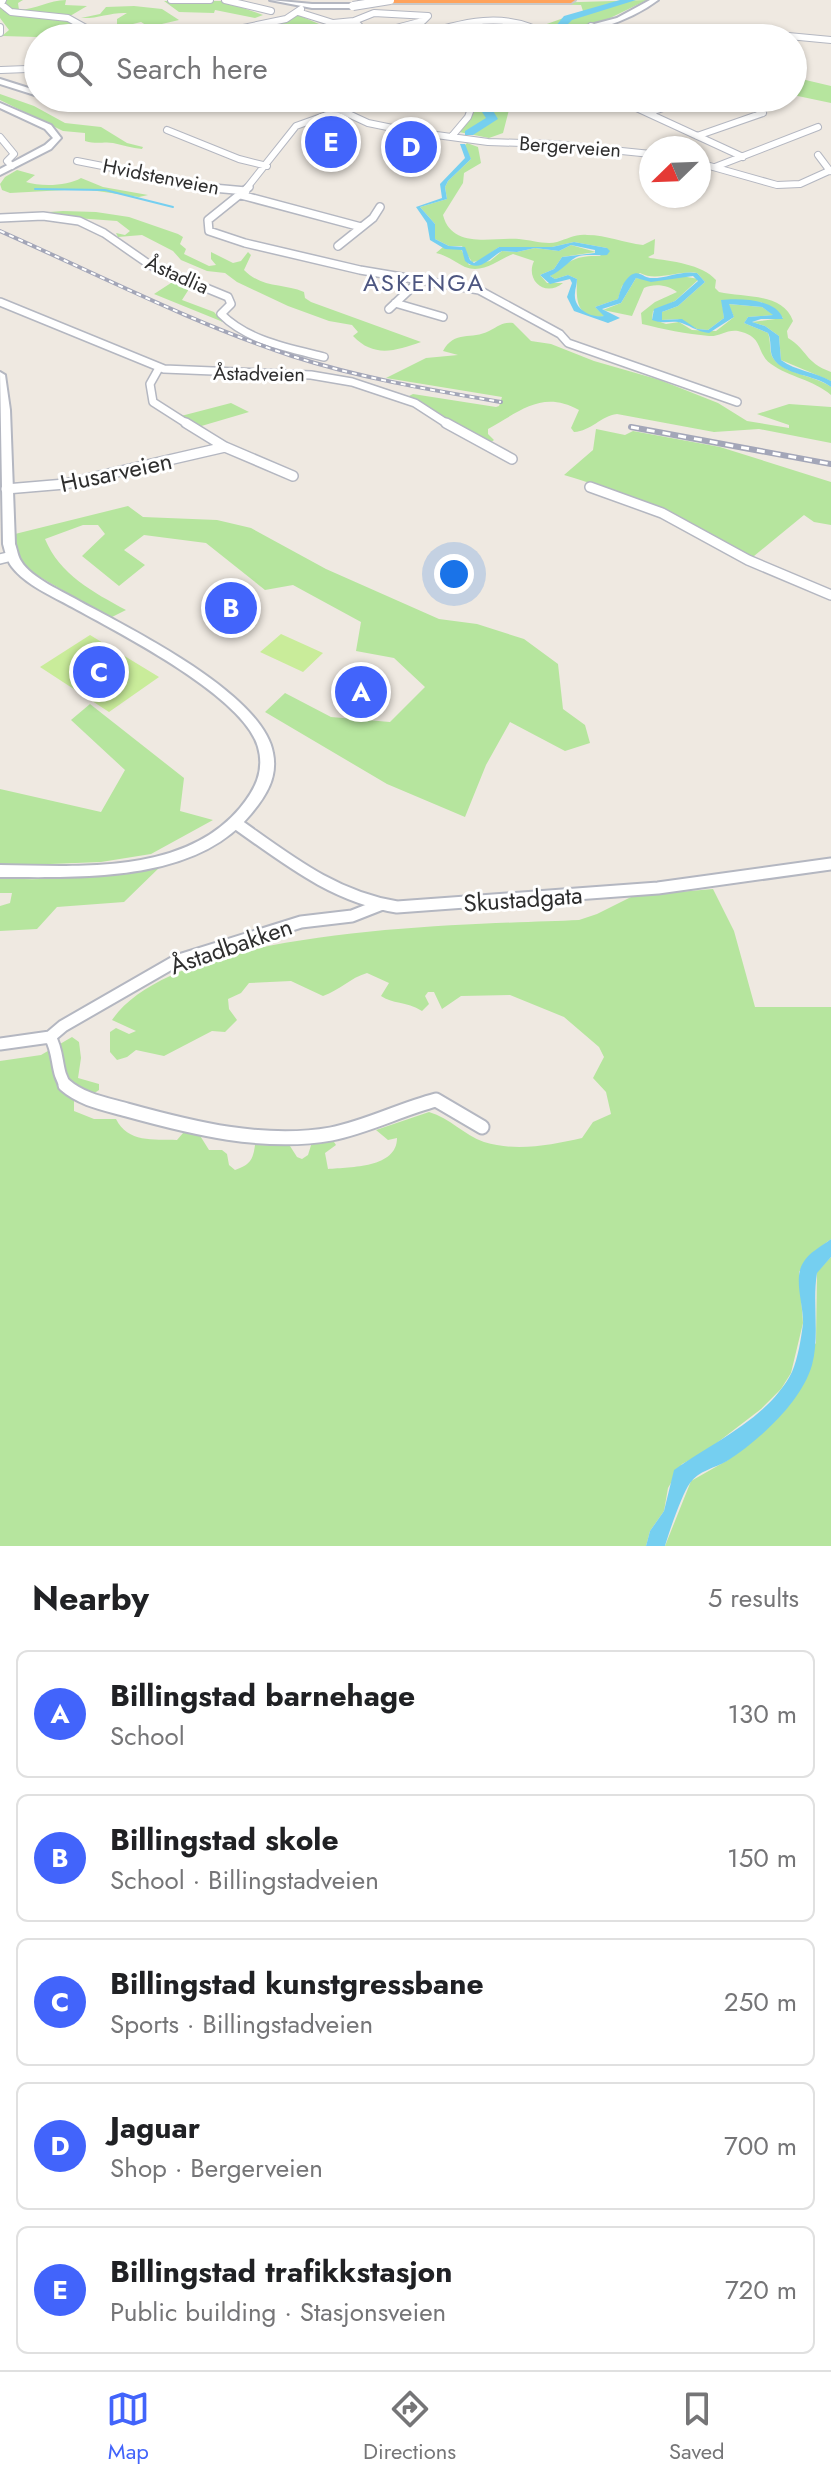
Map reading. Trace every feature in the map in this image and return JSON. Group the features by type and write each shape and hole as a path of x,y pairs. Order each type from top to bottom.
{"highway":[{"path":"363,0 571,0"}],"main road":[{"path":"273,0 305,5 353,6 390,0"},
{"path":"604,24 619,20 655,0"},
{"path":"0,72 11,85"},
{"path":"0,81 24,89"},
{"path":"0,105 56,134 53,144 0,172"},
{"path":"0,375 5,410 6,558 40,584 215,690 256,727 266,745 269,763 264,786 237,824 184,852 153,862 112,869 0,871"}],"street":[{"path":"3,0 3,7 11,12 68,18 79,24"},
{"path":"171,0 210,0"},
{"path":"225,0 271,11"},
{"path":"262,24 286,19 305,5"},
{"path":"298,12 327,22 354,21 374,13 428,16 411,24"},
{"path":"459,24 506,20 534,24"},
{"path":"354,21 357,24"},
{"path":"0,27 0,33"},
{"path":"807,37 831,40"},
{"path":"0,72 24,69"},
{"path":"330,112 296,126 267,166 243,193 210,219 207,228 224,237 318,261 488,293 532,321 560,334 568,343 737,402"},
{"path":"345,112 383,127 454,136 470,112"},
{"path":"648,113 697,136 761,112"},
{"path":"715,167 818,127"},
{"path":"167,130 239,159 267,166"},
{"name":"Bergerveien","path":"454,136 488,142 553,144 639,153"},
{"path":"0,137 14,154 7,161 12,166"},
{"path":"711,142 743,157"},
{"path":"711,166 763,182 786,185 808,181 830,170 818,155"},
{"name":"Hvidstenveien","path":"77,161 150,175 198,189 243,193 361,227"},
{"path":"338,246 380,207"},
{"name":"Åstadlia","path":"0,218 50,216 88,225 150,265 228,297 231,304 221,314 241,329 268,341 324,357"},
{"path":"421,279 392,306 443,317"},
{"name":"Åstadveien","path":"0,302 159,368 201,373 311,375 352,382 415,403 462,433 512,459"},
{"path":"402,317 411,308"},
{"path":"159,368 149,384 148,394 153,402 225,447 293,476"},
{"name":"Husarveien","path":"4,494 65,484 225,447"},
{"path":"590,487 662,513 748,560 831,595"},
{"name":"Skustadgata","path":"237,824 331,888 380,905 435,906 658,888 831,864"},
{"name":"Åstadbakken","path":"0,1044 50,1037 63,1026 176,961 276,929 312,920 352,916 380,905"},
{"path":"50,1037 58,1046 60,1075 69,1089 104,1103 196,1129 319,1136 358,1127 436,1100 482,1127"}],"green space":[{"path":"0,0 23,0 18,3 19,10 66,0 65,5 87,6 65,19 75,24 24,24 24,37 2,36 9,30 0,18"},
{"path":"647,0 592,24 547,24 583,11 581,5 512,4"},
{"path":"164,1 223,1 263,15 255,18 215,10 214,13 179,12"},
{"path":"106,7 162,9 179,20 162,24 117,24 117,19 127,13 81,18 100,14"},
{"path":"298,15 319,24 270,24"},
{"path":"807,80 831,86 831,103 807,98"},
{"path":"0,94 24,102 24,112 0,100"},
{"path":"24,112 45,112 65,123 101,127 127,143 143,147 94,143 85,141 85,133 63,131"},
{"path":"468,112 508,112 503,133 489,138 459,132"},
{"path":"467,143 478,147 481,163 464,173 463,183 443,215 455,233 475,239 519,239 548,243 583,235 643,245 655,239 654,254 648,257 703,270 716,280 715,288 719,292 761,298 781,305 793,321 787,331 788,338 816,364 831,372 831,381 781,360 779,336 765,326 752,322 783,318 761,302 722,300 724,318 708,330 697,329 678,319 662,320 662,312 678,306 705,282 697,273 653,276 640,273 622,286 618,299 595,307 605,316 595,316 583,312 580,307 577,279 568,275 555,279 550,276 573,260 600,256 607,248 574,242 552,247 499,247 479,261 472,262 462,246 449,246 435,239 435,224 420,207 447,199 445,187 448,181 471,159 464,146"},
{"path":"17,170 35,175 26,182 32,184 62,184 81,178 103,187 148,195 139,197 83,189 10,193 2,190 0,184 5,177"},
{"path":"63,211 129,217 178,234 183,237 180,244 186,249 184,254 209,266 216,265 211,259 211,252 233,263 241,261 248,252 251,255 244,270 258,280 304,292 305,298 311,302 421,342 385,351 369,347 353,336 358,332 352,325 329,321 288,306 237,282 225,273 207,271 181,260 173,251 142,235 118,237 116,233 125,235 130,231 117,221 21,214"},
{"path":"571,245 596,252 562,257 554,269 540,275 547,283 563,283 550,289 534,280 534,261 513,254 484,268 472,269 436,253 443,247 461,249 469,265 490,261 502,251 535,248 559,251"},
{"path":"681,276 699,279 675,301 653,311 652,319 666,324 679,322 692,330 716,331 734,317 728,304 762,307 774,315 748,317 744,323 768,333 772,356 784,368 831,387 831,395 771,364 756,341 747,334 734,331 709,336 642,324 641,313 655,302 677,292 670,288 657,285 644,288 632,316 603,310 621,303 636,278 655,281"},
{"path":"174,281 189,289 182,300 214,312 223,322 154,294"},
{"path":"513,323 531,341 551,344 594,361 660,380 718,403 747,421 789,428 789,425 757,414 789,404 831,407 831,443 759,429 714,432 617,414 574,432 571,428 579,410 566,404 543,402 488,429 494,440 490,443 409,396 413,394 496,407 502,397 386,378 426,358 458,355 443,351 452,340 483,334 503,324"},
{"path":"231,403 249,412 198,427 181,416"},
{"path":"596,429 625,435 633,431 720,447 831,482 831,525 814,522 804,515 748,561 658,512 564,475 593,450"},
{"path":"128,506 143,517 217,520 251,528 326,569 439,619 477,624 524,639 558,664 563,709 585,725 590,743 565,751 510,722 486,765 465,817 387,784 265,712 285,693 331,717 390,722 425,687 394,658 356,651 361,622 293,585 265,590 206,543 144,535 124,550 145,565 119,586 82,556 105,534 98,525 83,525 45,539 51,552 69,573 126,610 110,618 28,570 17,553 15,534"},
{"path":"281,634 323,653 303,672 260,652"},
{"path":"90,635 159,677 109,712 40,667"},
{"path":"90,704 184,778 180,811 213,820 151,854 101,862 0,866 0,789 101,812 125,770 71,720"},
{"path":"162,865 124,902 57,907 37,929 0,931 0,906 10,903 12,893 0,893 0,878 82,877"},
{"path":"713,889 734,931 755,1007 831,1007 831,1239 810,1255 799,1272 803,1323 791,1373 781,1389 761,1409 705,1452 682,1464 668,1488 664,1511 650,1531 646,1546 0,1546 0,1061 41,1055 72,1037 79,1042 81,1058 78,1078 99,1084 99,1090 93,1094 67,1093 74,1099 74,1111 94,1119 116,1119 127,1132 150,1139 177,1140 190,1125 194,1126 209,1150 222,1150 235,1170 250,1161 255,1145 290,1146 302,1159 308,1155 312,1142 332,1139 336,1145 325,1153 328,1169 371,1164 389,1155 395,1148 397,1138 388,1140 376,1130 429,1112 477,1139 496,1145 533,1146 582,1138 593,1122 611,1114 606,1092 593,1078 604,1057 599,1047 564,1017 510,995 461,996 442,1009 434,992 428,992 425,996 429,1004 422,1011 381,996 389,983 367,973 323,996 291,981 249,983 241,993 228,999 229,1009 237,1020 225,1032 212,1031 164,1056 136,1050 117,1060 110,1052 110,1032 116,1028 129,1034 136,1031 112,1020 147,989 197,965 260,948 329,936 401,929 579,920 633,896"},
{"path":"831,1257 831,1546 665,1546 691,1481 728,1460 816,1343 817,1272"}],"water":[{"path":"460,144 465,144 471,159 448,181 445,187 447,199 420,207 435,224 435,239 449,246 465,247 474,263 499,247 552,247 574,242 607,248 610,251 607,255 579,256 550,276 555,279 568,275 577,279 577,304 589,314 599,316 604,316 595,307 618,299 624,283 634,274 656,278 697,273 705,282 678,306 662,312 662,320 682,319 697,329 708,330 724,318 721,300 766,304 779,312 783,319 752,322 765,326 779,336 781,360 831,381 831,387 778,364 772,355 768,333 744,323 748,317 773,315 762,307 729,304 734,317 709,333 700,331 678,322 652,320 654,309 675,301 698,281 693,276 651,282 636,278 621,303 602,309 620,318 608,323 574,311 567,297 572,283 570,279 550,284 540,275 554,269 562,257 595,253 595,250 571,245 559,251 535,248 502,251 475,266 465,261 462,250 445,249 430,240 427,223 416,207 442,198 440,184 465,158"},
{"path":"831,1239 831,1257 817,1273 812,1365 799,1393 789,1407 752,1442 727,1461 693,1479 665,1546 646,1546 650,1531 664,1511 674,1470 755,1415 770,1402 792,1372 803,1324 800,1269 808,1256"}],"waterway":[{"path":"563,24 568,18 631,0"},
{"path":"469,133 492,119 488,112"},
{"path":"35,189 105,190 173,207"}],"railway":[{"path":"0,231 181,313 292,356 370,377 501,402"},
{"path":"631,427 831,464"}],"place":[{"name":"Billingstad trafikkstasjon","path":"331,142"},
{"name":"Jaguar","path":"411,147"},
{"name":"Billingstad skole","path":"231,608"},
{"name":"Billingstad kunstgressbane","path":"99,672"},
{"name":"Billingstad barnehage","path":"361,692"}],"district":[{"name":"ASKENGA","path":"424,282"}]}
